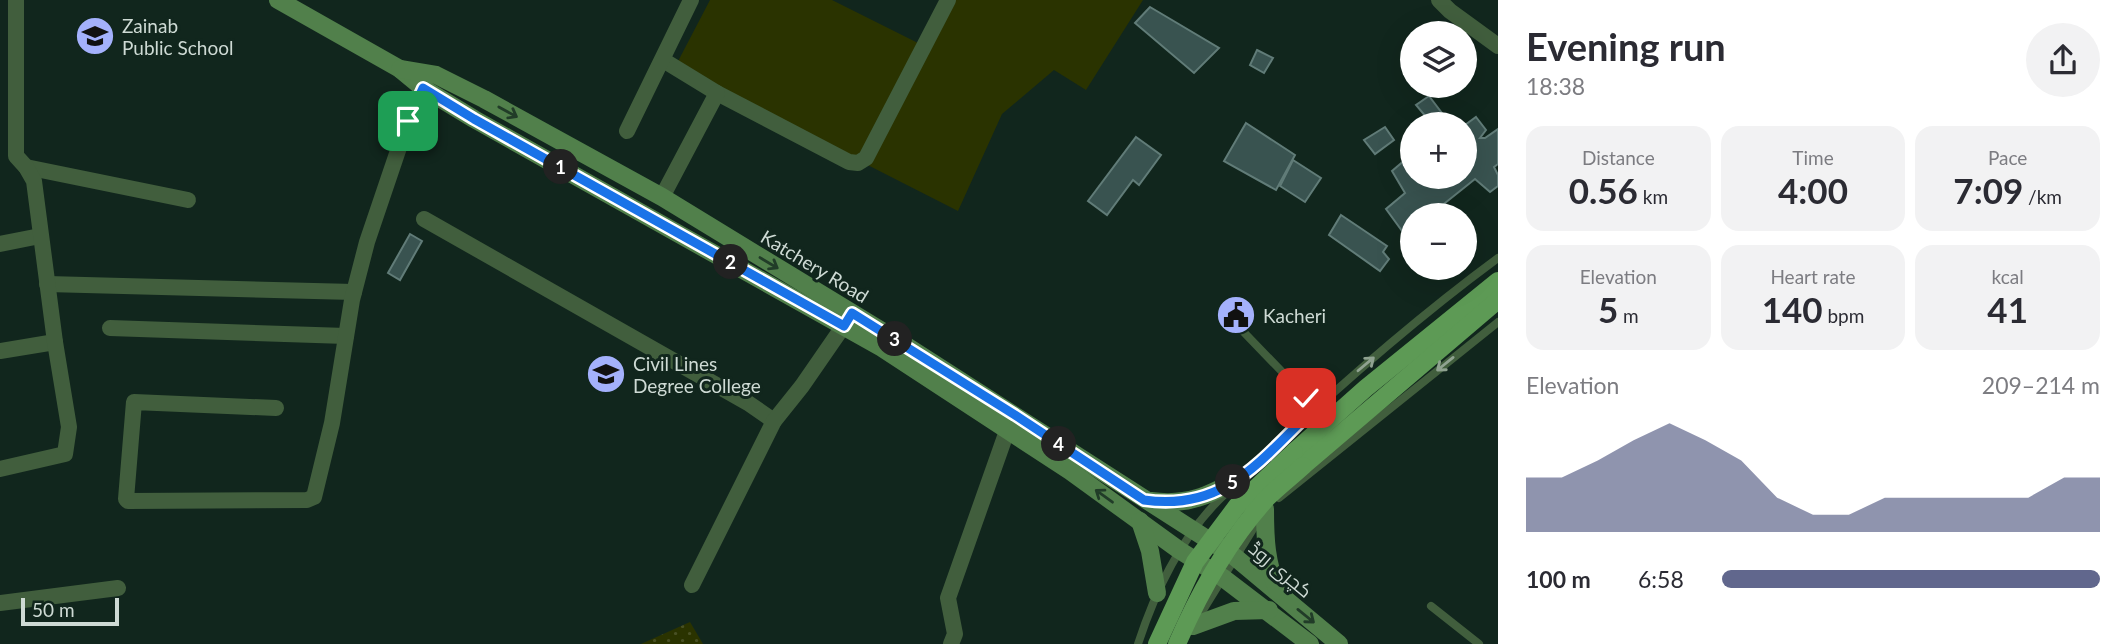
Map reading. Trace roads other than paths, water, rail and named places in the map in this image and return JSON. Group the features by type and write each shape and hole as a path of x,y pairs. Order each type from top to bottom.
{"main road":[{"name":"Katchery Road","path":"278,0 400,69 423,88 474,119 713,252 848,319"},
{"name":"Katchery Road","path":"400,69 436,75 662,197 904,354 1194,529"},
{"path":"474,119 484,99"},
{"path":"600,188 611,169"},
{"path":"713,252 722,235"},
{"path":"1157,644 1195,562 1237,506 1366,388 1498,281"},
{"path":"1177,644 1209,577 1269,496 1498,300"},
{"name":"Katchery Road","path":"904,354 1007,431 1070,471 1180,550"},
{"path":"1144,500 1188,502 1206,497 1241,478"},
{"path":"1265,509 1265,543 1270,571 1280,596"},
{"path":"1140,521 1150,551 1157,593"},
{"name":"کچری روڈ","path":"1194,529 1236,557 1339,644"},
{"name":"کچری روڈ","path":"1180,550 1269,610 1310,644"},
{"path":"1193,626 1234,611 1269,610"}],"street":[{"path":"0,469 62,456 66,451 69,427 34,181 16,156 8,112 16,0"},
{"path":"627,131 691,0"},
{"path":"663,60 717,93 849,162 859,163 866,158 948,0"},
{"path":"1438,0 1498,46"},
{"path":"276,408 134,402 126,499 312,499 316,494 332,423 354,292 371,230 408,121 423,88"},
{"path":"662,197 717,93"},
{"path":"26,167 188,200"},
{"path":"424,219 738,397 774,421"},
{"path":"0,244 40,236"},
{"path":"47,285 354,292"},
{"path":"692,585 774,421 803,386 848,319"},
{"path":"110,328 346,336"},
{"path":"0,351 55,342"},
{"path":"951,644 955,634 948,597 1007,431"},
{"path":"0,603 118,588"}],"lane":[{"path":"1138,644 1157,593 1180,550 1208,509 1316,407 1464,283 1498,258"},
{"path":"1184,644 1265,509 1498,321"},
{"path":"1234,322 1316,407"},
{"path":"1431,606 1479,644"}],"place":[{"name":"Zainab Public School","path":"95,36"},
{"name":"Kacheri","path":"1236,315"},
{"name":"Civil Lines Degree College","path":"606,374"}]}
